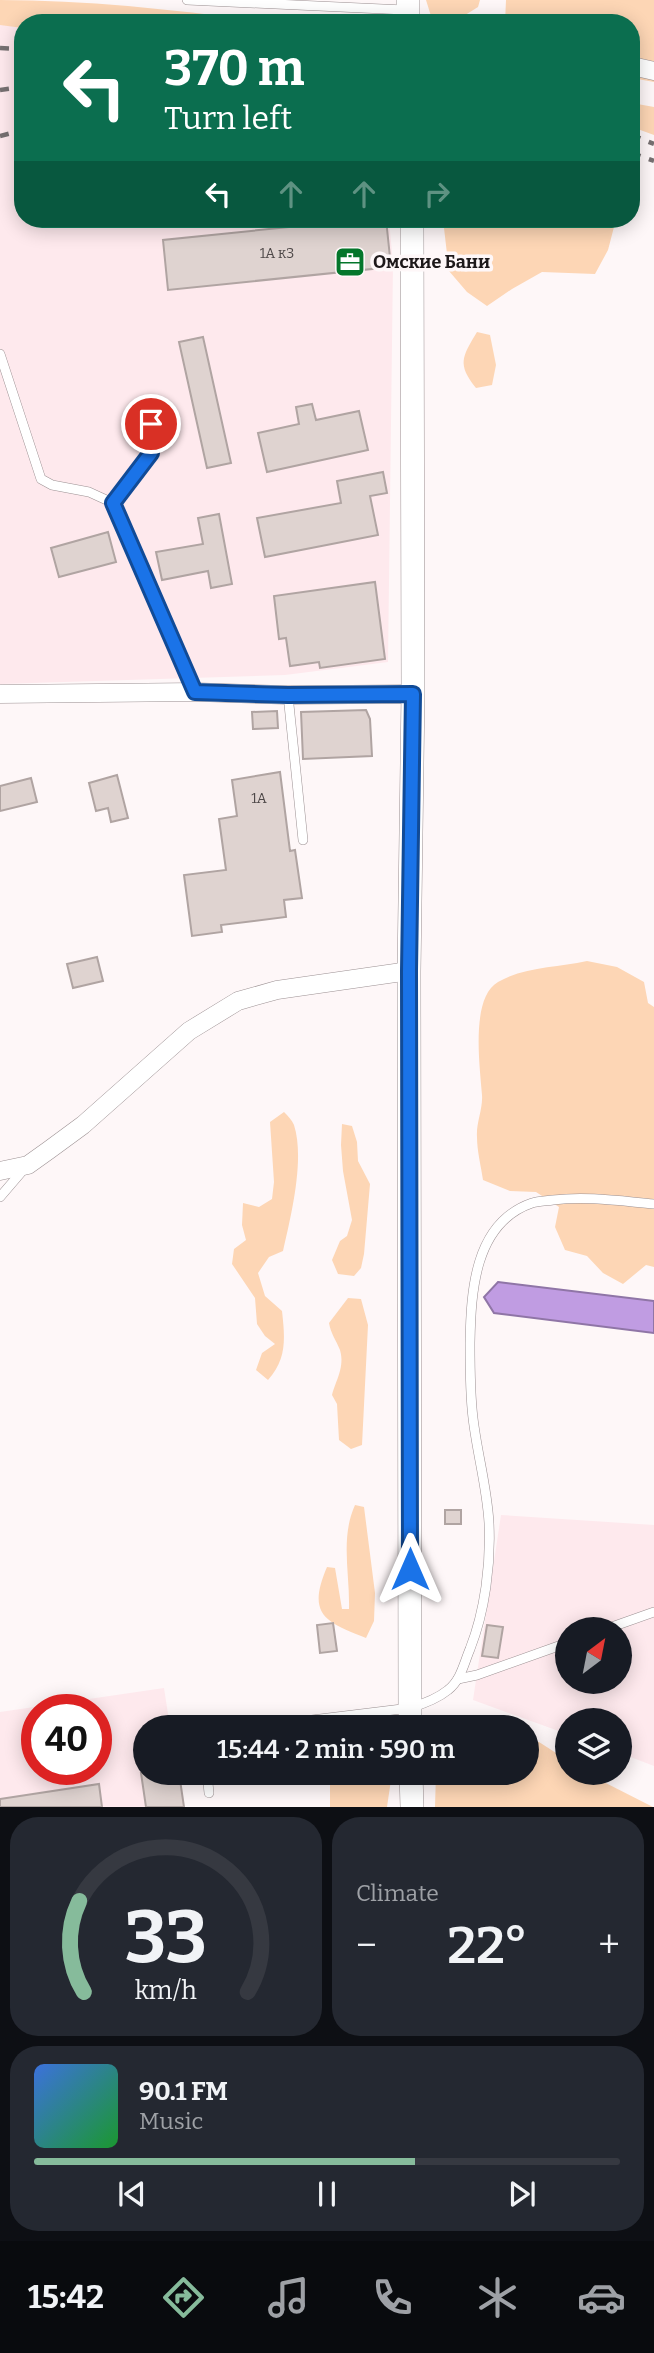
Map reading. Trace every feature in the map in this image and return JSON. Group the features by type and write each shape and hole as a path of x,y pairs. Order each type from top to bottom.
{"street":[{"path":"410,1715 409,971 413,694 411,228"},
{"path":"0,694 413,694"},
{"path":"0,1171 27,1165 83,1125 189,1031 238,1001 277,990 409,971"},
{"path":"411,1785 412,1807"}],"lane":[{"path":"187,0 408,11"},
{"path":"0,355 41,479 52,485 89,492 113,503 195,692"},
{"path":"113,503 151,453 151,424"},
{"path":"288,695 303,840"},
{"path":"0,1197 27,1165"},
{"path":"414,1715 449,1690 458,1679 478,1629 487,1575 489,1525 472,1417 470,1356 471,1297 478,1261 490,1237 507,1217 533,1203 580,1197 654,1204"},
{"path":"632,1620 654,1612"},
{"path":"458,1679 477,1675 555,1647"},
{"path":"208,1785 209,1793"}],"shaded area":[{"path":"0,0 104,4 204,14 14,14 14,27 0,25"},
{"path":"426,0 480,0 478,7 467,14 430,14"},
{"path":"506,0 654,0 654,82 640,79 640,14 505,14"},
{"path":"0,7 14,17 14,228 390,228 393,264 388,662 285,675 0,684"},
{"path":"640,104 654,107 654,135 640,130"},
{"path":"444,228 614,228 608,250 595,274 542,272 487,306 467,292 449,271"},
{"path":"477,332 490,335 496,365 492,385 476,388 466,373 464,360"},
{"path":"587,961 617,967 644,982 648,1003 654,1007 654,1267 646,1265 623,1284 603,1273 587,1256 565,1250 555,1227 559,1207 536,1192 510,1191 483,1180 478,1148 477,1132 482,1100 480,1017 489,990 498,982 520,973"},
{"path":"284,1112 294,1125 298,1154 297,1171 283,1251 269,1257 258,1273 265,1296 282,1311 283,1321 282,1356 268,1380 256,1370 262,1353 275,1344 257,1324 255,1298 232,1264 234,1249 246,1240 242,1225 243,1203 259,1207 272,1199 274,1182 270,1122"},
{"path":"342,1124 352,1126 357,1142 358,1161 370,1184 364,1254 361,1268 354,1276 338,1274 332,1260 340,1241 347,1236 352,1220 343,1171"},
{"path":"498,1282 654,1301 654,1333 494,1313 484,1297"},
{"path":"348,1298 361,1299 368,1325 362,1445 351,1449 339,1440 337,1404 332,1395 341,1368 341,1356 329,1323"},
{"path":"355,1505 364,1507 375,1593 374,1621 366,1638 330,1621 319,1606 321,1583 327,1567 335,1568 342,1609 349,1609 347,1543 350,1518"},
{"path":"501,1515 654,1525 654,1766 632,1758 632,1708 555,1708 555,1730 539,1724 539,1715 514,1715 473,1700"},
{"path":"164,1688 168,1715 133,1715 133,1785 179,1785 183,1807 0,1807 0,1712 21,1709 21,1785 112,1785 112,1696"},
{"path":"539,1742 555,1752 555,1785 610,1785 653,1807 435,1807 436,1785 539,1785"},
{"path":"330,1785 390,1785 387,1807 330,1807"}],"building":[{"path":"279,228 387,228 391,267 168,290 163,240"},
{"path":"203,337 231,463 207,468 179,342"},
{"path":"312,404 316,420 359,411 368,450 267,472 258,433 299,424 296,407"},
{"path":"383,472 387,493 370,496 378,535 265,557 257,518 341,503 337,481"},
{"path":"219,514 232,584 211,588 208,571 162,580 156,552 203,544 198,518"},
{"path":"108,532 116,562 59,577 51,548"},
{"path":"375,582 385,659 320,668 319,662 290,666 286,638 279,639 274,596"},
{"path":"366,710 370,719 372,756 303,759 301,712"},
{"path":"277,711 278,728 253,729 252,712"},
{"path":"280,772 290,851 295,850 302,898 284,900 286,917 221,925 222,932 192,936 184,875 226,870 219,819 237,816 232,780"},
{"path":"117,775 128,818 111,822 108,808 96,811 89,783"},
{"path":"31,778 37,802 0,811 0,786"},
{"path":"97,957 103,981 73,988 67,964"},
{"path":"445,1510 461,1510 461,1524 445,1524"},
{"path":"333,1623 337,1651 320,1653 317,1625"},
{"path":"487,1625 503,1627 498,1658 482,1656"},
{"path":"99,1785 102,1807 0,1807 0,1799"},
{"path":"143,1785 181,1785 184,1807 146,1807"}],"railway":[{"path":"0,48 14,49"},
{"path":"0,90 14,88"},
{"path":"0,136 14,132"},
{"path":"640,138 654,144"},
{"path":"640,156 654,161"}],"place":[{"name":"Омские Бани","path":"350,262"}],"route":[{"path":"151,424 151,453 113,503 195,692 288,695 413,694 409,971 410,1569"}]}
